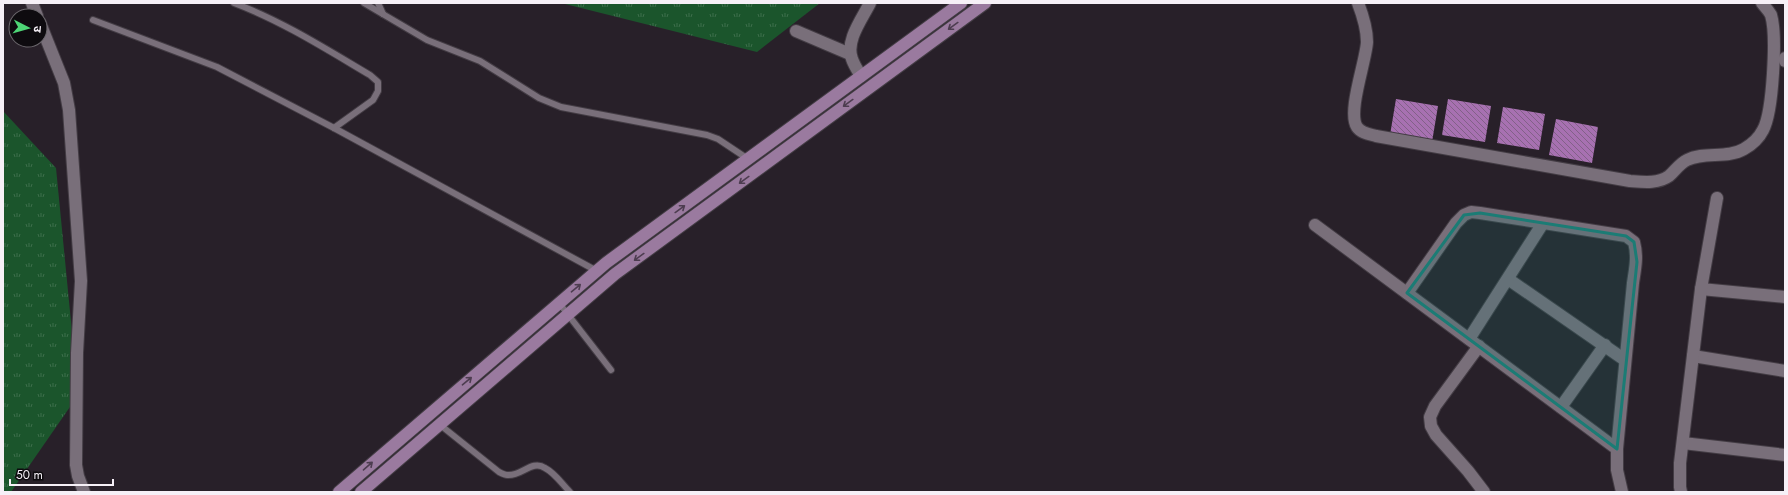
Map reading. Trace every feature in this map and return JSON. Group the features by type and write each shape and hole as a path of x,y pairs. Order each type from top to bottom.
{"street":[{"path":"861,76 852,61 850,54 851,42 870,3"},
{"path":"339,492 597,271 961,3"},
{"path":"361,492 615,274 985,3"},
{"path":"1358,3 1365,24 1367,44 1354,110 1356,126 1361,132 1376,136 1630,181 1647,182 1659,181 1668,176 1680,164 1690,158 1733,153 1743,150 1755,141 1763,130 1782,60 1770,13 1762,3"},
{"path":"796,31 850,54"},
{"path":"48,43 64,83 69,110 81,281 77,353 76,465 78,476 84,492"},
{"path":"1681,492 1680,463 1701,289 1717,198"},
{"path":"1408,293 1456,223 1464,215 1471,212 1510,216 1543,223 1626,236 1634,242 1637,252 1637,262 1625,360 1617,449 1617,470 1622,492"},
{"path":"1484,492 1468,470 1436,435 1431,426 1430,417 1435,406 1474,343 1508,278 1543,223"},
{"path":"1315,225 1617,449"},
{"path":"1508,278 1625,360"},
{"path":"1701,289 1785,297"},
{"path":"1561,407 1605,345"},
{"path":"1693,356 1785,371"},
{"path":"1683,443 1785,455"}],"lane":[{"path":"234,3 260,13 370,75 378,82 378,91 374,100 334,128"},
{"path":"364,3 427,40 480,61 538,98 549,103 561,107 707,135 718,139 748,159"},
{"path":"378,3 384,14"},
{"path":"93,20 217,67 334,128 597,271"},
{"path":"559,303 610,370"},
{"path":"439,424 498,472 507,475 516,474 538,465 545,467 570,492"}],"highlighted area":[{"path":"1480,213 1510,216 1626,236 1634,242 1637,262 1617,449 1407,293 1464,215"}],"green space":[{"path":"561,3 820,3 757,52"},
{"path":"3,111 56,168 72,332 72,404 11,492 3,492"}],"building":[{"path":"1396,99 1438,106 1432,142 1390,135"},
{"path":"1448,99 1491,106 1485,142 1442,135"},
{"path":"1503,107 1545,114 1539,150 1497,143"},
{"path":"1556,119 1598,127 1592,163 1549,155"}]}
